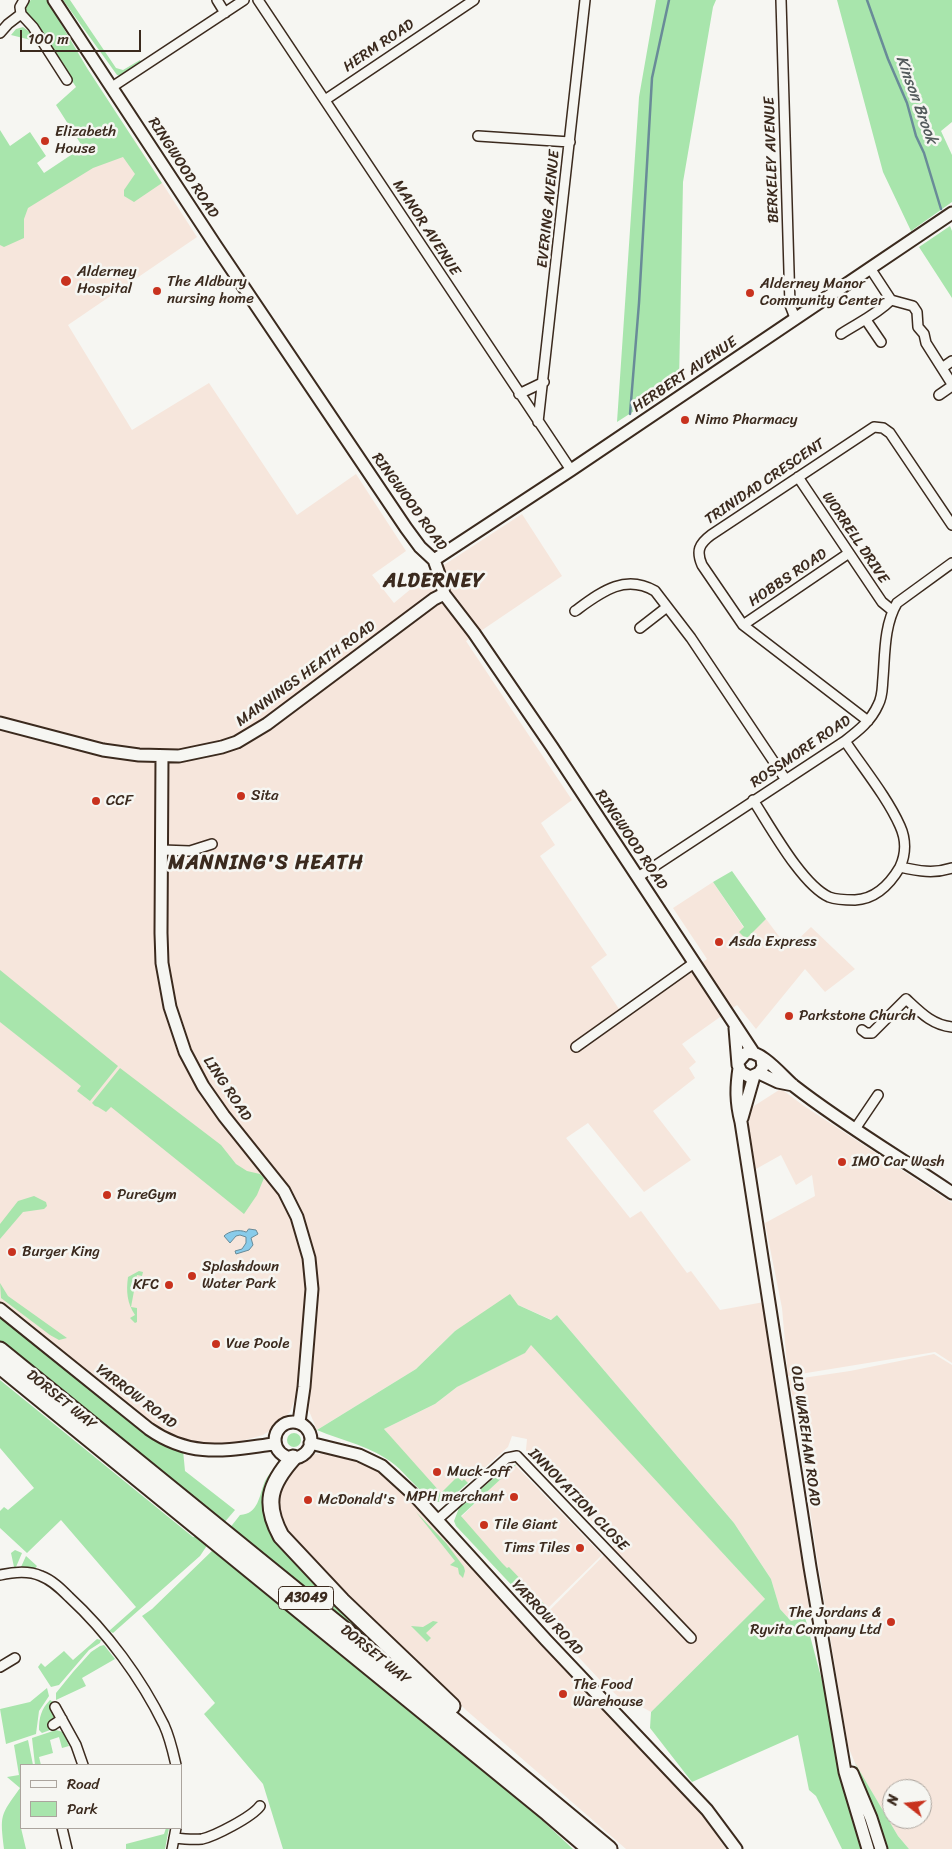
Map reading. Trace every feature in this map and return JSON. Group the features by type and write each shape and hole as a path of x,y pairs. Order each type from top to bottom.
{"highway":[{"name":"DORSET WAY","path":"0,1350 353,1637 609,1849"},
{"name":"DORSET WAY","path":"0,1366 529,1797 590,1849"},
{"path":"293,1458 278,1474 270,1501 275,1525 281,1536 342,1601 464,1718 616,1849"}],"street":[{"name":"RINGWOOD ROAD","path":"54,0 211,240 406,528 420,547 434,560 444,594 480,641 758,1056 779,1070 793,1084 855,1128 952,1193"},
{"path":"217,0 225,13"},
{"path":"112,87 244,0"},
{"name":"MANOR AVENUE","path":"258,0 570,470"},
{"name":"HERM ROAD","path":"325,100 474,0"},
{"name":"EVERING AVENUE","path":"538,422 544,382 585,0"},
{"name":"BERKELEY AVENUE","path":"782,0 790,305 795,318"},
{"path":"0,33 20,5 67,80"},
{"path":"478,136 570,142"},
{"name":"HERBERT AVENUE","path":"434,560 952,213"},
{"path":"870,268 891,300 913,306 917,312 918,327 924,334 926,343 952,385 939,395"},
{"path":"840,334 858,322 866,320 891,300"},
{"path":"866,320 881,342"},
{"path":"942,368 952,361"},
{"path":"520,394 544,382"},
{"name":"TRINIDAD CRESCENT","path":"868,721 743,625 702,565 698,553 700,545 711,534 874,427 883,428 895,439 952,525"},
{"name":"WORRELL DRIVE","path":"798,477 882,602 892,611"},
{"name":"HOBBS ROAD","path":"743,625 849,553"},
{"path":"892,611 897,603 952,563"},
{"path":"575,610 604,590 622,584 649,588 655,591 691,638 786,780"},
{"name":"MANNINGS HEATH ROAD","path":"0,722 103,750 139,755 179,756 196,754 222,747 250,735 434,599 444,594"},
{"path":"640,628 667,607"},
{"name":"ROSSMORE ROAD","path":"638,877 753,800 845,742 868,721 879,705 883,692 888,627 892,611"},
{"path":"753,800 810,885 838,900 870,897 887,885 900,867 904,853 904,838 901,826 845,742"},
{"name":"LING ROAD","path":"162,756 162,963 170,1007 185,1052 194,1071 213,1101 284,1191 297,1217 309,1258 312,1289 304,1387 298,1422"},
{"path":"162,850 190,851 212,844"},
{"path":"900,867 928,872 952,868"},
{"path":"576,1047 694,963"},
{"path":"862,1030 866,1033 872,1033 906,999 932,1022 952,1027"},
{"name":"RINGWOOD ROAD","path":"735,1024 739,1065"},
{"path":"743,1055 758,1056 763,1067 757,1075 746,1076 739,1065 743,1055"},
{"name":"OLD WAREHAM ROAD","path":"739,1065 736,1104 741,1122 810,1567 845,1772 868,1849"},
{"name":"RINGWOOD ROAD","path":"757,1075 778,1082 793,1084"},
{"name":"OLD WAREHAM ROAD","path":"741,1122 747,1096 757,1075"},
{"path":"855,1128 878,1095"},
{"name":"YARROW ROAD","path":"0,1309 149,1428 175,1444 211,1450 274,1444"},
{"path":"287,1422 298,1422 307,1428 310,1433 310,1443 307,1451 293,1458 283,1456 274,1444 277,1430 287,1422"},
{"name":"YARROW ROAD","path":"310,1443 359,1455 382,1466 415,1496 546,1640 707,1810 736,1849"},
{"name":"INNOVATION CLOSE","path":"437,1520 507,1458 517,1456 691,1638"},
{"path":"0,1575 12,1572 26,1572 41,1576 59,1587 92,1619 109,1640 153,1704 165,1727 173,1749 176,1764"},
{"path":"0,1667 15,1658"},
{"path":"55,1707 76,1746 83,1764"},
{"path":"53,1725 62,1719"},
{"name":"OLD WAREHAM ROAD","path":"843,1754 863,1797 881,1849"},
{"path":"174,1838 202,1839 215,1835 254,1814 260,1806"},
{"path":"62,1829 67,1849"},
{"path":"172,1849 176,1829"}],"shaded area":[{"path":"133,138 197,237 68,325 132,430 209,383 297,515 356,474 406,551 372,575 394,603 424,578 522,514 562,576 466,641 572,800 541,823 555,845 540,856 607,955 591,967 625,1018 707,959 673,908 713,882 744,928 745,939 766,919 790,947 811,927 855,969 825,992 805,969 756,1029 737,1005 682,1044 696,1062 689,1068 695,1078 653,1111 691,1160 644,1192 588,1123 566,1138 630,1218 641,1211 687,1273 691,1271 720,1310 764,1302 810,1615 791,1621 780,1609 771,1579 734,1523 557,1315 552,1320 518,1305 455,1331 416,1369 317,1430 309,1411 317,1286 314,1257 303,1215 288,1188 277,1174 261,1174 271,1180 282,1197 294,1225 300,1242 306,1297 299,1388 290,1412 276,1427 263,1435 231,1444 210,1445 177,1440 151,1424 0,1302 0,173 20,203"},
{"path":"779,1090 784,1091 952,1203 952,1363 935,1352 788,1376 782,1308 765,1223 815,1196 812,1175 796,1185 781,1155 756,1169 749,1130 749,1115 754,1106"},
{"path":"531,1344 765,1599 651,1712 642,1707 632,1706 624,1702 599,1679 542,1618 614,1545 528,1454 526,1450 527,1439 512,1436 508,1447 450,1498 444,1501 384,1429 435,1404 457,1387 524,1353"},
{"path":"934,1354 952,1365 952,1849 909,1849 894,1829 932,1829 932,1779 882,1779 882,1809 855,1763 848,1746 795,1407 789,1380 850,1371"},
{"path":"326,1453 353,1456 383,1472 457,1548 468,1564 701,1813 726,1849 626,1849 466,1710 343,1593 288,1536 277,1511 279,1487 300,1460 314,1454"},
{"path":"515,1465 602,1555 542,1614 459,1519"}],"green space":[{"path":"31,0 47,0 87,68 162,183 134,202 124,196 124,190 135,174 123,157 93,168 28,208 24,219 24,238 4,247 0,245 0,130 10,146 30,132 46,156 37,163 44,173 74,153 76,155 84,149 56,105 76,87 24,8"},
{"path":"63,0 70,0 116,68 123,70 140,60 141,62 120,76 117,75"},
{"path":"656,0 716,0 713,7 683,182 679,382 617,422 639,97"},
{"path":"837,0 952,0 952,122 941,131 952,155 952,202 911,231 883,172"},
{"path":"23,27 31,33 35,41 11,35 16,29"},
{"path":"950,226 952,231 952,298 919,247"},
{"path":"732,871 766,919 746,939 739,932 744,927 713,882"},
{"path":"0,970 118,1066 90,1101 77,1091 81,1086 0,1022"},
{"path":"120,1068 221,1145 236,1164 247,1171 260,1174 264,1178 257,1195 244,1214 111,1107 106,1112 92,1103"},
{"path":"34,1196 46,1202 47,1206 44,1209 23,1212 0,1239 0,1224 18,1201"},
{"path":"139,1271 143,1272 142,1276 137,1275 131,1307 127,1292 128,1277"},
{"path":"0,1283 8,1296 67,1338 59,1340 50,1335 1,1298"},
{"path":"510,1294 518,1305 551,1320 557,1315 734,1523 771,1579 780,1609 791,1621 805,1617 825,1692 839,1767 863,1849 842,1849 816,1796 809,1790 798,1735 692,1782 650,1728 651,1712 765,1599 531,1345 525,1353 457,1387 435,1404 384,1429 441,1493 457,1477 462,1481 464,1479 468,1483 447,1500 439,1502 428,1497 395,1465 377,1453 317,1430 416,1369 455,1331"},
{"path":"131,1307 137,1308 137,1322 135,1323 130,1318 135,1315"},
{"path":"0,1317 125,1415 183,1450 185,1471 235,1510 223,1524 0,1343"},
{"path":"0,1380 193,1537 198,1537 208,1544 200,1556 113,1633 109,1631 136,1607 61,1520 27,1553 0,1528 0,1511 4,1507 8,1510 34,1488 0,1448"},
{"path":"291,1433 297,1433 301,1440 297,1447 291,1447 287,1443 287,1437"},
{"path":"281,1463 268,1509 405,1672 229,1529 240,1515 246,1514 255,1507 266,1479"},
{"path":"517,1464 523,1467 555,1502"},
{"path":"517,1464 461,1516 502,1563 507,1568 509,1567 548,1608 542,1614 538,1610 536,1611 456,1526 454,1521 459,1508 502,1471"},
{"path":"416,1512 446,1543 464,1567 463,1578 459,1574 458,1568 450,1565 455,1561"},
{"path":"214,1549 529,1808 573,1849 283,1849 263,1784 204,1714 215,1703 142,1616 152,1609"},
{"path":"15,1550 22,1553 16,1567 14,1567 11,1553"},
{"path":"26,1556 37,1566 35,1569 21,1567"},
{"path":"433,1621 438,1622 426,1633 431,1638 427,1642 411,1626 423,1627"},
{"path":"97,1639 101,1640 100,1643 89,1650 59,1685 51,1687 38,1667 41,1663 45,1667 64,1651 73,1660"},
{"path":"104,1645 115,1659 82,1678 86,1686 56,1700 56,1693 73,1672 91,1652"},
{"path":"47,1688 49,1696 39,1711 36,1734 6,1744 0,1709 30,1702"},
{"path":"50,1700 55,1703 50,1707 55,1716 53,1729 42,1733 39,1730 40,1718 44,1707"},
{"path":"56,1730 63,1732 69,1746 62,1748 59,1737 50,1740 53,1753 39,1757 41,1764 35,1764 32,1738"},
{"path":"28,1740 33,1764 20,1764 20,1788 7,1777 19,1775 14,1745"},
{"path":"855,1763 882,1809 882,1829 894,1829 909,1849 886,1849 875,1810"},
{"path":"20,1788 20,1829 26,1849 4,1849 2,1822 8,1804"},
{"path":"166,1829 169,1829 165,1849 126,1849 126,1844 164,1834"}],"water":[{"path":"249,1229 256,1230 258,1234 251,1238 253,1245 249,1250 236,1254 235,1251 242,1249 246,1243 246,1237 236,1236 230,1243 224,1236 231,1232 246,1232"}],"waterway":[{"path":"630,414 639,303 652,78 669,0"},
{"name":"Kinson Brook","path":"867,0 888,59 907,103 916,136 924,153 941,209"}],"place":[{"name":"Elizabeth House","path":"45,141"},
{"name":"Alderney Hospital","path":"66,281"},
{"name":"The Aldbury nursing home","path":"157,291"},
{"name":"Alderney Manor Community Center","path":"750,293"},
{"name":"Nimo Pharmacy","path":"685,420"},
{"name":"Sita","path":"241,796"},
{"name":"CCF","path":"96,801"},
{"name":"Asda Express","path":"719,942"},
{"name":"Parkstone Church","path":"789,1016"},
{"name":"IMO Car Wash","path":"842,1162"},
{"name":"PureGym","path":"107,1195"},
{"name":"Burger King","path":"12,1252"},
{"name":"Splashdown Water Park","path":"192,1276"},
{"name":"KFC","path":"169,1285"},
{"name":"Vue Poole","path":"216,1344"},
{"name":"Muck-off","path":"437,1472"},
{"name":"MPH merchant","path":"514,1497"},
{"name":"McDonald's","path":"308,1500"},
{"name":"Tile Giant","path":"484,1525"},
{"name":"Tims Tiles","path":"580,1548"},
{"name":"The Jordans & Ryvita Company Ltd","path":"891,1622"},
{"name":"The Food Warehouse","path":"563,1694"}],"district":[{"name":"ALDERNEY","path":"434,582"},
{"name":"MANNING'S HEATH","path":"266,864"}]}
